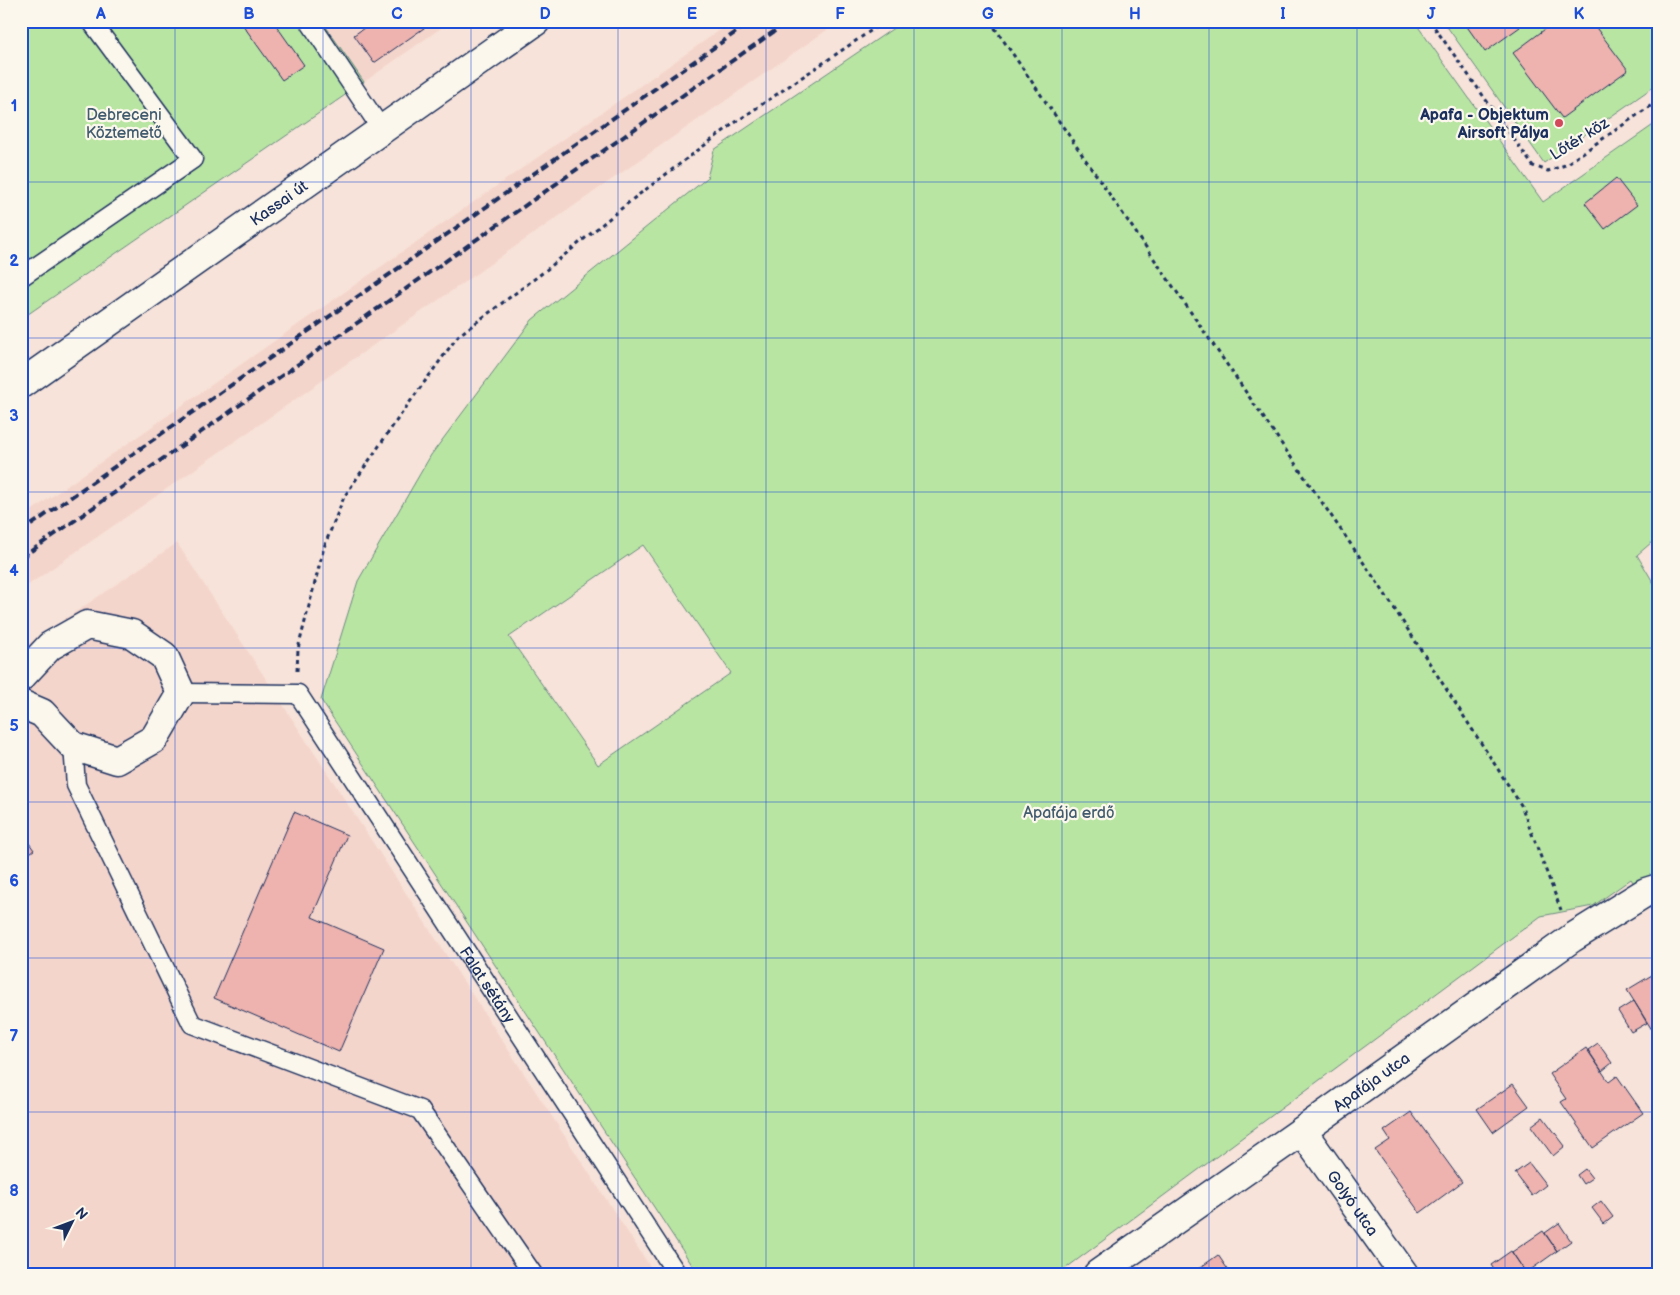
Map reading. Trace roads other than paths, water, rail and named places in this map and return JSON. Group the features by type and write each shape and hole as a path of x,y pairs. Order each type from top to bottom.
{"street":[{"name":"Kassai út","path":"21,384 536,21"},
{"path":"21,677 50,646 87,625 132,634 164,656 181,693 154,739 117,760 73,746 42,713 21,704"},
{"name":"Apafája utca","path":"1098,1274 1572,938 1652,890"},
{"name":"Golyó utca","path":"1302,1131 1404,1274"}],"lane":[{"path":"21,277 193,159 91,21"},
{"path":"309,21 382,130"},
{"name":"Falat sétány","path":"181,693 298,694 677,1274"},
{"path":"73,746 76,785 192,1024 420,1110 532,1274"}],"railway":[{"path":"21,532 752,21"},
{"path":"21,558 789,21"}],"place":[{"name":"Apafa - Objektum Airsoft Pálya","path":"1559,123"}],"park label":[{"name":"Debreceni Köztemető","path":"124,123"},
{"name":"Apafája erdő","path":"1069,812"}]}
